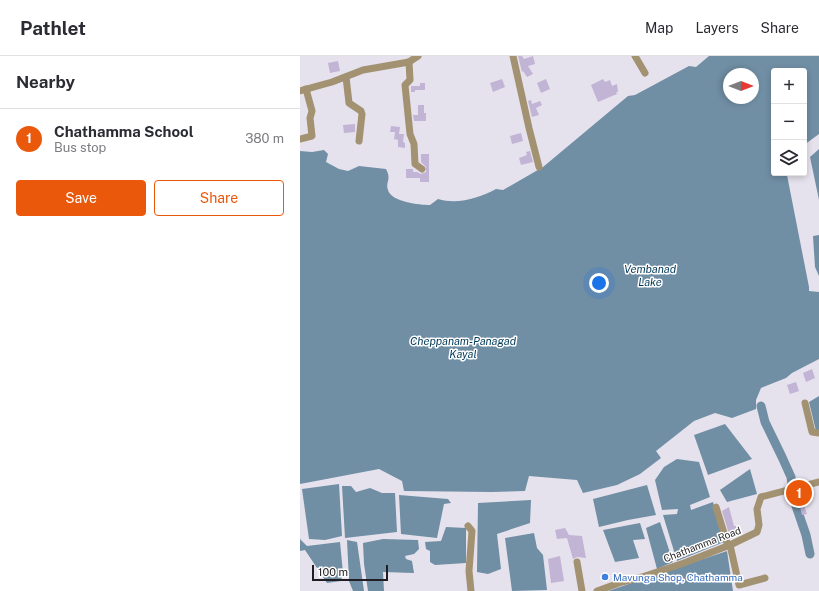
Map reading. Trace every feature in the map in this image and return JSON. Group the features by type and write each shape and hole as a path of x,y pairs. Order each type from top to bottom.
{"street":[{"path":"300,139 312,136 310,118 312,111 303,90 346,77 363,70 409,62 418,56"},
{"path":"513,56 539,167"},
{"path":"635,56 645,73"},
{"path":"409,62 410,80 406,85 410,134 414,144 415,164 422,169"},
{"path":"346,77 349,103 361,111 362,114 359,141"},
{"path":"805,403 812,432 819,433"},
{"name":"Chathamma Road","path":"597,591 684,563 729,546 757,532 759,525 757,510 761,497 798,487 819,484"},
{"path":"716,507 729,546 739,585 765,578"},
{"path":"468,526 472,531 469,571 471,591"},
{"path":"577,562 582,591"}],"water":[{"name":"Vembanad Lake","path":"709,56 819,56 819,134 807,143 807,68 771,68 771,176 787,176 809,291 819,292 819,359 792,373 786,378 761,388 756,400 756,409 732,418 715,413 694,421 656,451 661,458 640,474 617,485 583,493 577,480 529,476 525,491 404,491 402,481 379,469 300,484 300,151 312,152 324,150 328,154 326,162 339,169 348,171 359,166 386,169 388,173 387,187 390,194 406,202 430,205 438,199 446,201 468,200 496,189 503,190 543,167 628,96 635,95 689,66 696,67"},
{"path":"819,149 819,200 810,157"},
{"path":"819,235 819,276 815,267 813,236"},
{"path":"819,396 819,430 816,431 809,402"},
{"path":"725,424 752,459 708,475 694,435"},
{"path":"677,459 699,462 710,497 690,505 691,510 713,502 724,542 677,561 663,515 677,514 678,509 662,510 655,480 664,467"},
{"path":"750,469 757,494 727,502 720,490"},
{"path":"339,484 342,536 325,540 309,539 302,489"},
{"path":"647,485 656,515 599,527 593,499"},
{"path":"342,486 351,486 356,492 370,488 382,493 395,493 397,532 345,538"},
{"path":"399,495 448,499 451,503 444,504 437,538 401,534"},
{"path":"531,500 530,523 497,534 501,569 488,574 477,572 478,503"},
{"path":"660,522 673,562 657,569 646,528"},
{"path":"640,523 645,539 633,540 639,558 615,562 603,530"},
{"path":"446,527 466,528 466,563 435,565 430,562 430,551 426,549 425,542 441,541"},
{"path":"534,533 537,548 543,555 547,590 512,591 505,538"},
{"path":"300,539 307,546 340,542 343,573 341,581 327,583 305,550 300,551"},
{"path":"383,539 418,540 419,549 414,554 405,556 406,559 412,561 414,573 383,572 384,591 368,591 363,543"},
{"path":"347,540 357,542 364,591 353,591 349,581"},
{"path":"727,551 733,591 608,591"}],"building":[{"path":"518,56 522,56 524,59 533,56 535,64 528,66 533,74 527,77 523,71 522,72"},
{"path":"338,61 340,71 330,73 328,63"},
{"path":"502,79 505,87 493,92 490,83"},
{"path":"546,79 550,89 541,93 537,83"},
{"path":"603,79 605,82 610,80 612,86 617,84 618,92 616,92 617,94 598,102 591,85"},
{"path":"420,83 425,83 425,90 415,90 415,92 411,92 411,86 420,86"},
{"path":"531,100 532,104 540,101 542,105 536,108 539,115 532,117 528,101"},
{"path":"418,105 424,105 426,121 414,121 413,115 418,115"},
{"path":"355,124 355,132 344,133 343,125"},
{"path":"391,126 400,127 399,134 404,134 403,142 405,143 405,148 398,147 398,140 394,139 395,132 390,132"},
{"path":"521,133 523,141 512,144 510,136"},
{"path":"530,151 533,162 521,165 519,158 527,155 526,152"},
{"path":"421,154 429,154 429,182 420,182 420,178 406,178 406,169 413,169 413,172 421,174 426,172 426,167 421,162"},
{"path":"812,369 815,378 806,382 803,373"},
{"path":"796,382 799,391 790,394 787,385"},
{"path":"807,493 810,502 803,503 807,514 802,515 797,494"},
{"path":"729,507 734,526 739,526 741,532 730,537 722,511"},
{"path":"565,528 569,535 582,536 586,558 577,557 573,559 567,538 557,539 555,530"},
{"path":"560,556 564,581 551,583 548,559"}],"waterway":[{"path":"761,406 765,422 791,477 795,503 806,535 810,554"}],"place":[{"name":"Chathamma School","path":"799,493"},
{"name":"Mavunga Shop, Chathamma","path":"605,577"}],"water label":[{"name":"Cheppanam-Panagad Kayal","path":"463,347"}]}
